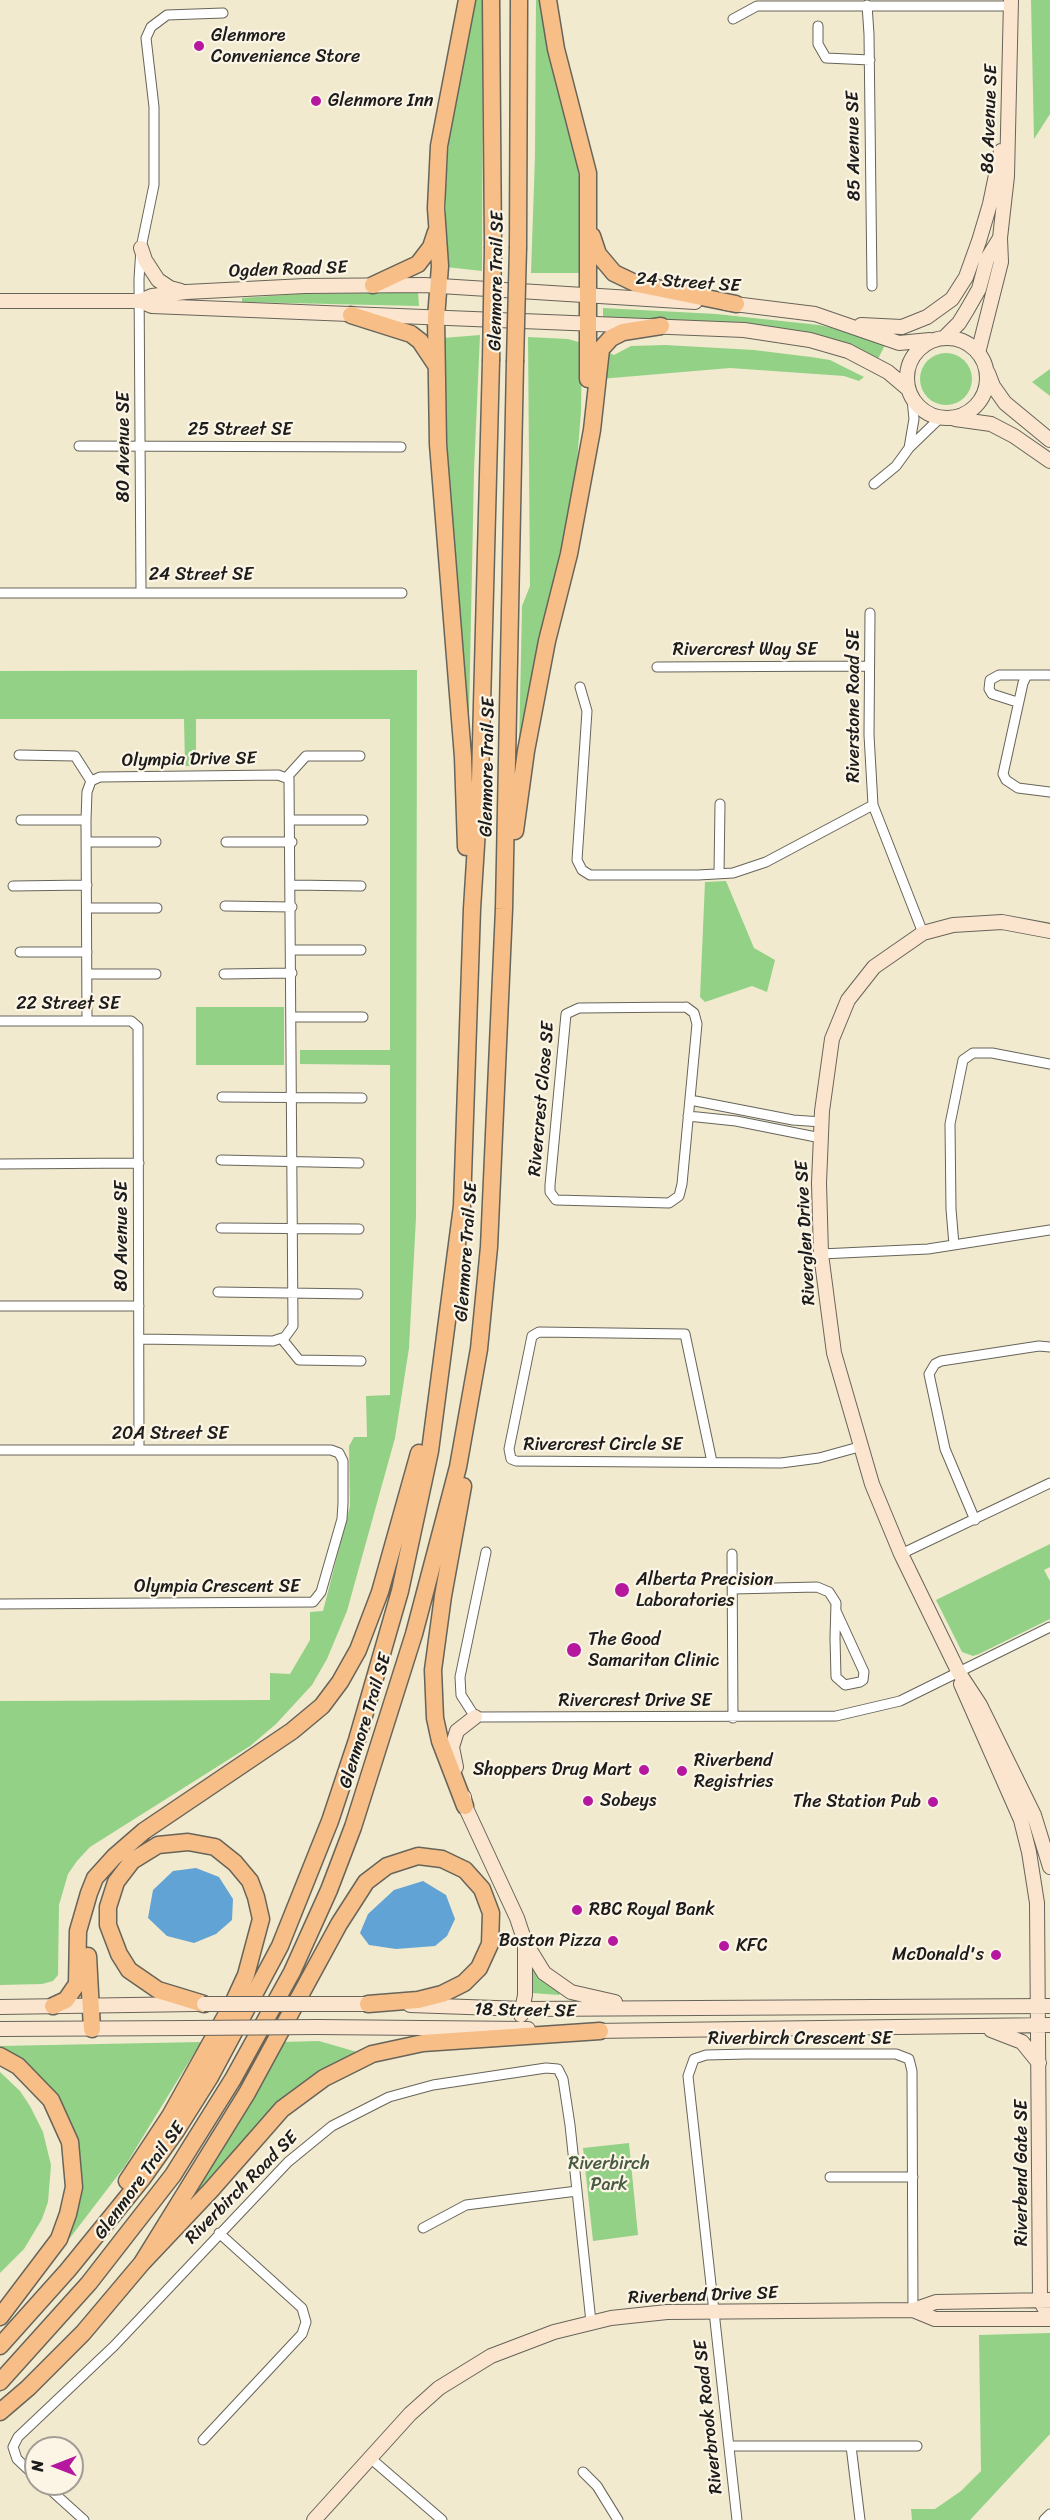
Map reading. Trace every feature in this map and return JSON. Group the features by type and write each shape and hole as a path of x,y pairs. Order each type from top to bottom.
{"highway":[{"path":"466,0 439,146 436,187 440,266 436,318 436,366 438,444 463,757 467,874 472,909"},
{"name":"Glenmore Trail SE","path":"0,2346 68,2270 142,2179 210,2077 280,1946 306,1885 357,1740 400,1591 430,1451 462,1206 472,909 480,781 493,247 491,0"},
{"name":"Glenmore Trail SE","path":"0,2382 89,2283 173,2175 233,2079 292,1972 354,1827 407,1656 458,1467 479,1349 489,1247 504,909 518,247 519,0"},
{"path":"548,0 556,49 586,165 588,295 584,467"},
{"path":"588,227 598,254 614,273 637,284 736,304"},
{"path":"373,285 418,264 431,247 438,228"},
{"path":"351,315 411,334 420,341 436,366"},
{"path":"504,909 526,751 592,430 597,366 601,349 611,338 623,332 661,326"},
{"path":"53,2007 66,2000 77,1984 78,1931 95,1878 114,1857 144,1831 292,1731 322,1706 340,1682 358,1650 380,1592 408,1499 445,1341"},
{"path":"465,1806 440,1742 435,1718 433,1670 443,1596 474,1427 479,1349"},
{"path":"68,2270 170,2116 234,2001 246,1975 261,1919 250,1881 235,1863 215,1847 188,1842 158,1845 132,1861 116,1882 108,1906 108,1925 116,1948 129,1970 158,1990 204,2004"},
{"path":"142,2263 235,2113 339,1924 366,1882 387,1866 418,1856 442,1858 465,1870 482,1890 491,1913 490,1944 479,1968 464,1983 442,1994 418,2000 368,2004"},
{"path":"85,1910 92,2029"},
{"path":"0,2412 28,2388 83,2333 142,2263 211,2190 282,2109 324,2078 372,2055 423,2043 600,2031"},
{"path":"0,2056 18,2066 51,2100 70,2142 74,2187 68,2214 58,2239 0,2316"}],"main road":[{"name":"86 Avenue SE","path":"978,353 1001,262 1000,238 1007,176 1011,3"},
{"path":"849,326 902,327 927,317 952,299 966,277 990,204 1009,116"},
{"name":"86 Avenue SE","path":"945,337 963,317 978,289 987,259 1000,238"},
{"path":"141,248 145,260 158,280 170,288 186,292"},
{"name":"Ogden Road SE","path":"0,301 140,301 152,296 186,292 373,285 438,286"},
{"name":"24 Street SE","path":"438,286 736,304 815,314 899,342 930,340"},
{"name":"Ogden Road SE","path":"140,301 152,306 220,307 436,318"},
{"path":"436,318 744,330 810,340 860,357 888,372 926,412 944,418 991,424 1014,436 1050,461"},
{"path":"910,394 906,373 911,358 919,348 930,340 945,337 963,341 978,353 993,386 1005,403 1050,440"},
{"path":"944,418 967,412 978,403 985,389 986,368"},
{"name":"Riverglen Drive SE","path":"1050,931 985,921 923,933 897,949 874,968 844,1008 831,1046 821,1138 821,1254 834,1353 859,1446 901,1554 959,1673 980,1705 1034,1815 1050,1867"},
{"name":"Riverglen Drive SE","path":"959,1673 969,1707 1021,1820 1029,1852 1039,1918 1045,2025"},
{"path":"475,1717 457,1731 452,1747 465,1806 517,1918 525,1942 544,1973 565,1989 585,1996 641,2008"},
{"path":"485,2028 514,2020 524,2009 525,1942"},
{"name":"18 Street SE","path":"0,2007 204,2004 368,2004 524,2009 1045,2006"},
{"name":"18 Street SE","path":"0,2029 317,2027 600,2031 1045,2025"},
{"name":"Riverbend Gate SE","path":"1045,2025 1039,2062 1045,2300 1050,2319"},
{"path":"975,2026 1003,2032 1022,2042 1039,2062"},
{"name":"Riverbend Drive SE","path":"314,2520 417,2407 470,2367 534,2338 591,2322 632,2315 714,2311 914,2310 936,2302 1045,2300"},
{"name":"Riverbend Drive SE","path":"914,2310 935,2319 1050,2319"}],"street":[{"path":"733,19 757,6 1011,3"},
{"name":"85 Avenue SE","path":"867,5 870,60 872,286"},
{"name":"80 Avenue SE","path":"141,592 141,248 154,185 154,107 146,38 151,27 167,15 223,13"},
{"path":"818,26 818,44 826,58 870,60"},
{"path":"909,448 914,419 910,394"},
{"path":"874,484 896,466 909,448 944,418"},
{"name":"25 Street SE","path":"79,447 401,447"},
{"name":"24 Street SE","path":"0,593 402,593"},
{"name":"Riverstone Road SE","path":"870,613 869,776 873,805 923,933"},
{"name":"Rivercrest Way SE","path":"657,667 869,666"},
{"path":"1017,702 992,694 989,688 990,680 999,675 1050,675"},
{"path":"1027,675 1017,702 1004,774 1006,780 1018,788 1050,792"},
{"path":"580,687 587,711 577,853 582,870 594,876 733,873 766,862 873,805"},
{"path":"19,755 75,756 91,781 87,792 86,820 87,1021"},
{"path":"139,1339 282,1339 293,1326 292,842 291,783 287,777 306,756 360,756"},
{"name":"Olympia Drive SE","path":"91,781 100,777 287,777"},
{"path":"719,873 720,804"},
{"path":"21,820 86,820"},
{"path":"291,820 363,820"},
{"path":"87,842 156,842"},
{"path":"226,842 292,842"},
{"path":"13,886 87,885"},
{"path":"292,885 362,886"},
{"path":"225,906 292,907"},
{"path":"87,908 157,908"},
{"path":"292,950 361,951"},
{"path":"20,952 87,952"},
{"path":"224,974 292,973"},
{"path":"87,974 156,974"},
{"name":"Rivercrest Close SE","path":"590,1008 692,1009 697,1024 688,1116 682,1184 674,1200 669,1203 561,1202 552,1197 550,1185 565,1018 569,1010 590,1008"},
{"path":"292,1017 363,1017"},
{"name":"22 Street SE","path":"0,1021 136,1023"},
{"name":"80 Avenue SE","path":"136,1023 140,1034 139,1450"},
{"path":"954,1245 950,1186 950,1124 963,1060 973,1053 992,1053 1050,1064"},
{"path":"222,1097 362,1098"},
{"path":"690,1100 793,1120 822,1122"},
{"path":"688,1116 721,1119 821,1138"},
{"path":"221,1160 359,1163"},
{"path":"0,1164 139,1163"},
{"path":"221,1228 359,1229"},
{"path":"821,1254 894,1251 954,1245 1050,1230"},
{"path":"218,1292 293,1295 358,1294"},
{"path":"0,1306 139,1306"},
{"name":"Rivercrest Circle SE","path":"712,1462 685,1334 539,1332 532,1336 509,1449 511,1459 523,1463 712,1462 804,1461 859,1446"},
{"path":"282,1339 299,1360 361,1361"},
{"path":"975,1520 945,1449 929,1374 935,1364 941,1361 1039,1346 1050,1347"},
{"name":"20A Street SE","path":"0,1450 332,1450 339,1453"},
{"name":"Olympia Crescent SE","path":"0,1604 313,1602 321,1592 342,1519 343,1461 339,1453"},
{"path":"901,1554 1050,1483"},
{"path":"475,1717 461,1695 460,1677 486,1552"},
{"path":"732,1554 733,1718"},
{"path":"733,1588 823,1588 834,1598 836,1611 836,1677 845,1685 860,1682 864,1680 864,1672 836,1611"},
{"name":"Rivercrest Drive SE","path":"475,1717 733,1718 821,1717 856,1713 900,1701 1050,1627"},
{"name":"Riverbirch Crescent SE","path":"714,2311 688,2076 694,2059 706,2055 747,2054 902,2055 909,2059 912,2071 914,2310"},
{"name":"Riverbirch Road SE","path":"24,2466 17,2459 13,2447 18,2437 114,2346 219,2232 288,2162 332,2126 389,2097 433,2085 546,2067 558,2069 563,2079 591,2322"},
{"path":"830,2177 913,2177"},
{"path":"423,2228 466,2205 577,2191"},
{"path":"203,2440 302,2334 306,2322 302,2308 219,2232"},
{"name":"Riverbrook Road SE","path":"714,2311 737,2520"},
{"path":"729,2446 917,2446"},
{"path":"851,2446 860,2520"},
{"path":"369,2457 442,2520"},
{"path":"583,2472 597,2486 618,2520"},
{"path":"57,2496 84,2520"},
{"path":"1044,2520 1050,2514"}],"green space":[{"path":"470,0 483,0 482,271 446,267 446,186 449,136"},
{"path":"536,0 543,0 577,163 583,209 582,273 531,273 535,156"},
{"path":"1031,0 1050,0 1050,114 1034,139"},
{"path":"418,292 419,306 242,302 242,298 299,294"},
{"path":"603,308 716,314 819,325 846,331 885,345 878,359 847,344 793,330 739,323 603,317"},
{"path":"480,335 474,471 469,716 464,716 444,459 443,338"},
{"path":"528,337 568,339 582,343 581,411 574,501 519,750 522,606 530,586"},
{"path":"665,345 754,350 830,360 864,377 859,381 844,376 730,368 600,379 608,352 614,355 631,346"},
{"path":"946,353 960,357 968,365 972,379 968,393 960,401 946,405 932,401 924,393 920,379 924,365 932,357"},
{"path":"1050,369 1050,396 1032,382"},
{"path":"417,670 416,1218 409,1348 395,1438 347,1611 327,1659 312,1685 276,1724 250,1746 90,1847 77,1861 68,1874 59,1905 58,1975 53,1981 42,1984 0,1985 0,1701 270,1700 270,1673 290,1674 310,1640 310,1612 323,1611 350,1506 349,1446 354,1437 367,1437 366,1396 390,1395 390,1065 300,1064 300,1050 390,1050 390,719 196,719 196,766 185,766 184,719 0,719 0,671"},
{"path":"726,881 754,948 775,960 767,992 752,986 705,1002 700,997 705,882"},
{"path":"196,1007 284,1007 284,1065 196,1065"},
{"path":"1050,1544 1050,1567 1044,1570 1050,1581 1050,1619 979,1654 973,1656 962,1652 936,1600"},
{"path":"536,1969 561,1991 559,1995 532,1993 532,1971"},
{"path":"319,2041 357,2052 358,2056 225,2162 194,2196 191,2194 281,2042"},
{"path":"201,2042 125,2166 50,2264 76,2144 0,2050 0,2046"},
{"path":"0,2072 20,2091 30,2106 43,2132 51,2165 48,2202 42,2219 24,2249 0,2273"},
{"name":"Riverbirch Park","path":"629,2143 638,2235 593,2241 583,2148"},
{"path":"1050,2333 1050,2434 970,2520 912,2520 911,2509 935,2509 961,2491 981,2471 979,2335"}],"water":[{"path":"196,1868 219,1877 233,1899 232,1920 216,1934 194,1943 167,1936 148,1918 153,1890 173,1871"},
{"path":"423,1881 446,1895 455,1919 447,1936 435,1946 396,1949 369,1945 360,1933 368,1914 394,1890"}],"place":[{"name":"Glenmore Convenience Store","path":"199,46"},
{"name":"Glenmore Inn","path":"316,101"},
{"name":"Alberta Precision Laboratories","path":"622,1590"},
{"name":"The Good Samaritan Clinic","path":"574,1650"},
{"name":"Shoppers Drug Mart","path":"644,1770"},
{"name":"Riverbend Registries","path":"682,1771"},
{"name":"Sobeys","path":"588,1801"},
{"name":"The Station Pub","path":"933,1802"},
{"name":"RBC Royal Bank","path":"577,1910"},
{"name":"Boston Pizza","path":"613,1941"},
{"name":"KFC","path":"724,1946"},
{"name":"McDonald's","path":"996,1955"}]}
